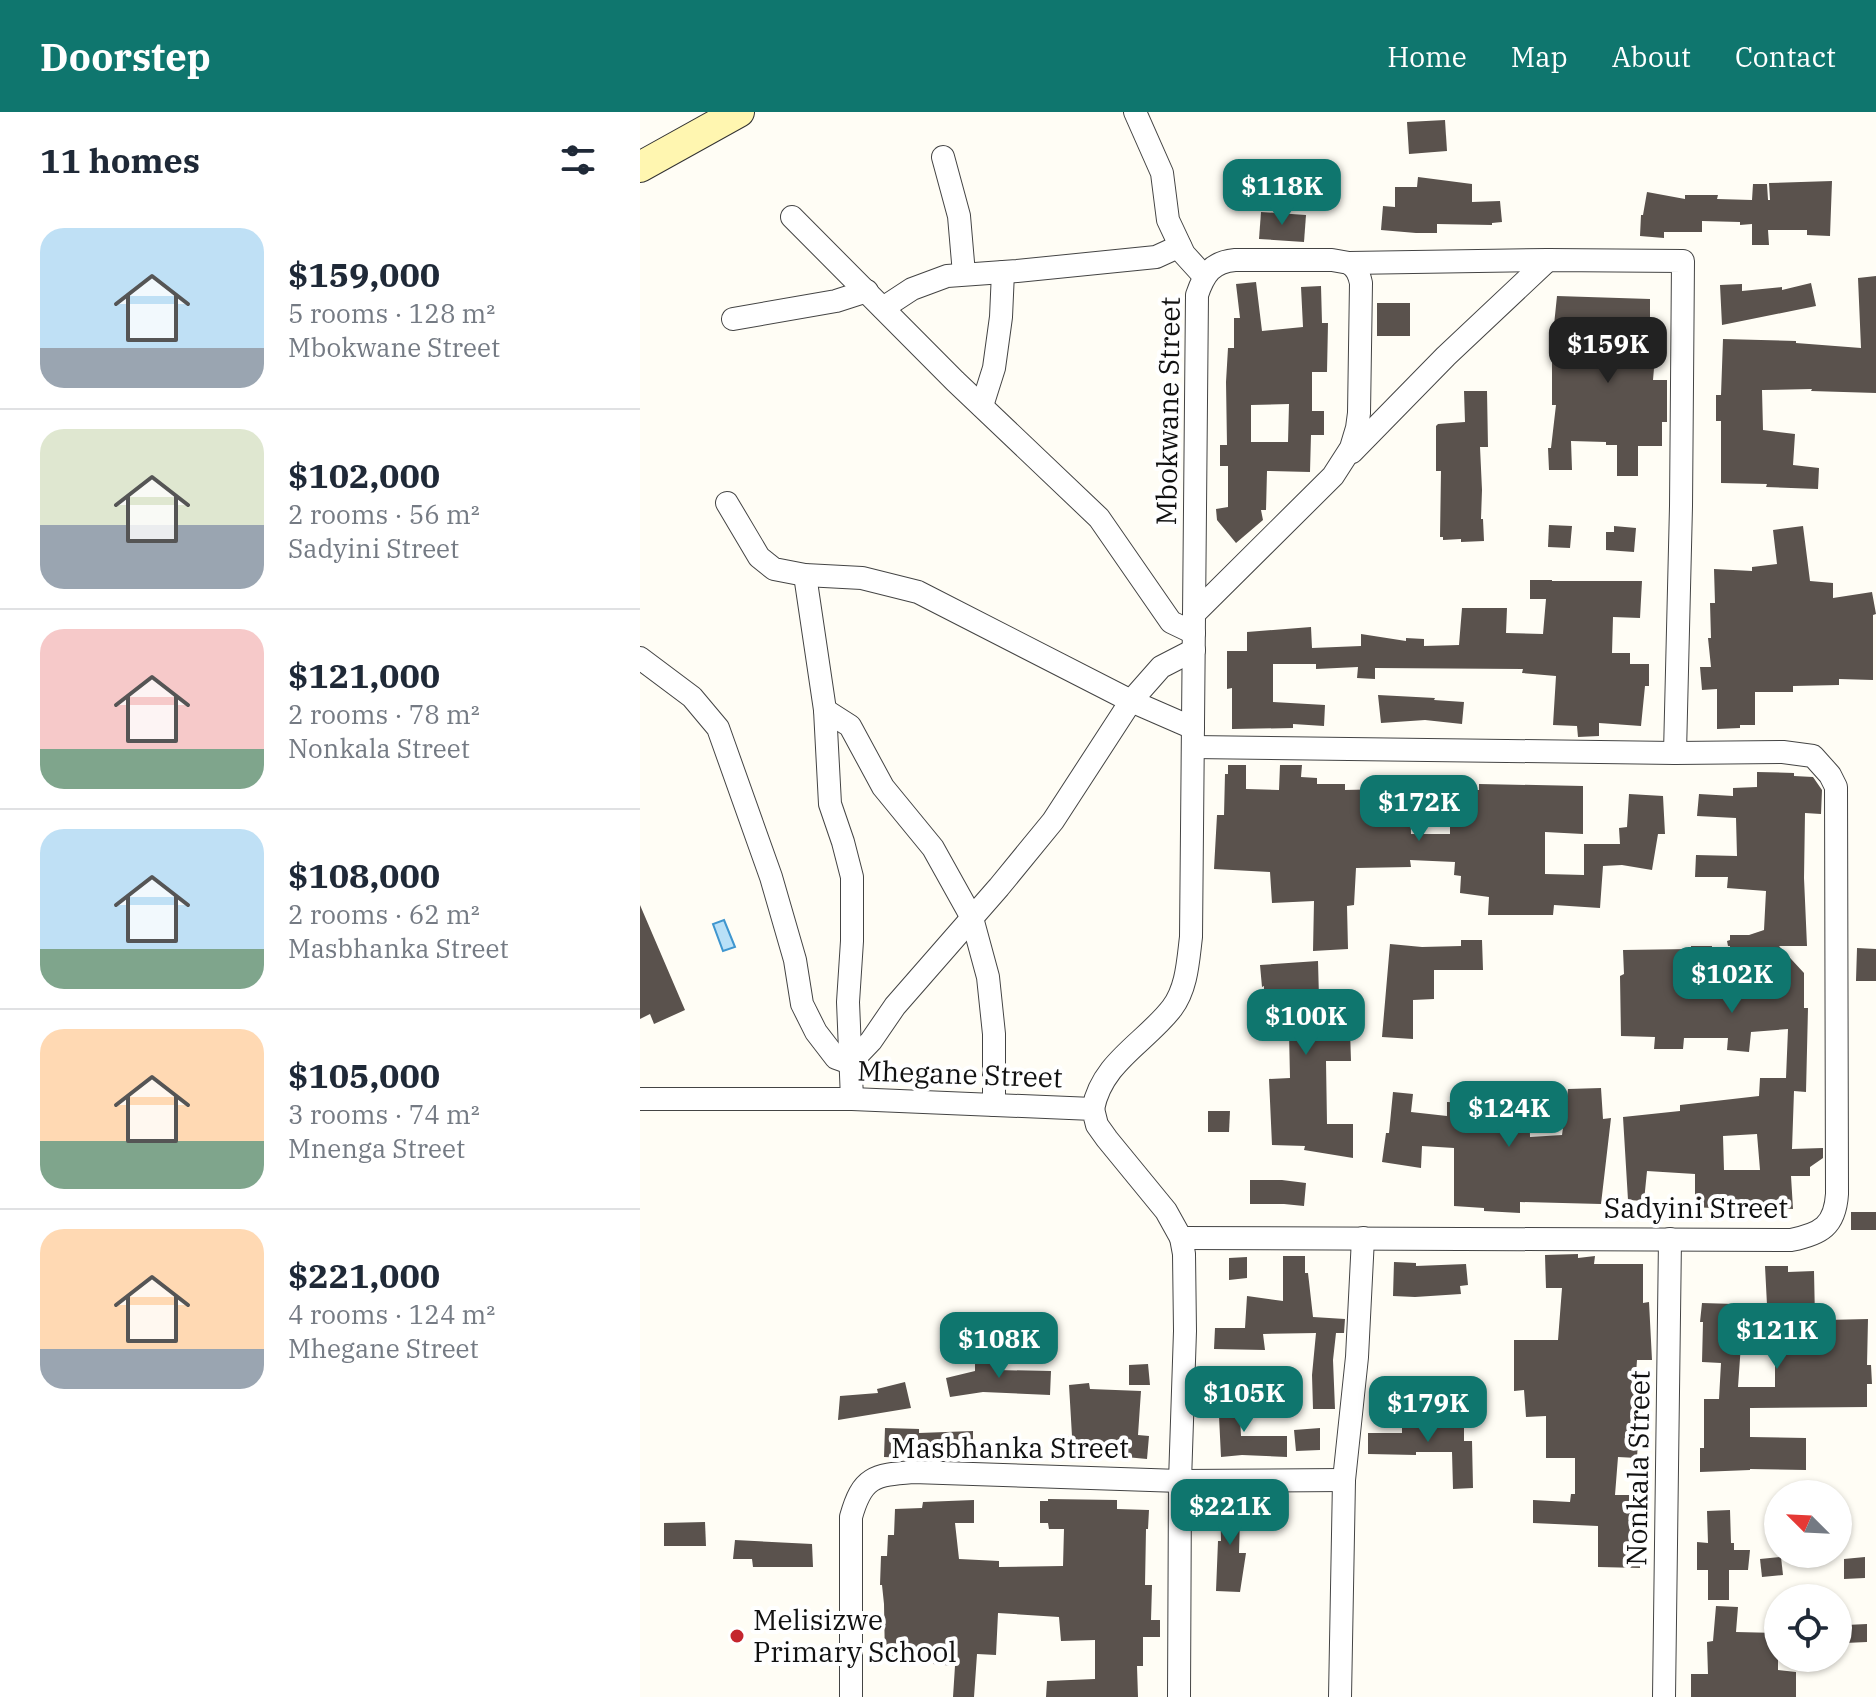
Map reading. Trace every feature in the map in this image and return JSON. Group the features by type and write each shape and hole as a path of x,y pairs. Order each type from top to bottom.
{"main road":[{"path":"640,167 739,112"}],"street":[{"path":"1135,112 1162,173 1168,220 1184,254 1204,276"},
{"path":"943,157 959,216 964,274"},
{"path":"792,217 1099,518 1171,622 1194,632"},
{"path":"883,308 912,289 947,276 1156,257 1180,246"},
{"name":"Mbokwane Street","path":"1093,1109 1095,1095 1108,1073 1172,1008 1185,979 1191,937 1197,295 1208,270 1227,260 1332,260 1349,263 1683,261 1675,753"},
{"path":"850,1063 1053,821 1131,701 1346,459 1446,356 1548,260"},
{"path":"1346,459 1355,438 1359,413 1361,283 1355,268 1349,263"},
{"path":"982,406 994,368 1003,272"},
{"path":"733,319 836,301 867,291"},
{"path":"727,503 759,557 774,569 805,575 862,578 918,592 1131,701 1193,738"},
{"path":"805,575 825,710 830,804 852,877 848,1002 852,1099"},
{"path":"640,658 692,697 718,728 771,877 795,960 802,1004 816,1032 836,1058 850,1063"},
{"path":"825,710 850,726 883,787 933,848 972,918 988,977 994,1034 994,1105"},
{"name":"Sadyini Street","path":"1181,1238 1791,1240 1811,1236 1824,1228 1836,1208 1837,1194 1836,787 1813,756 1783,752 1675,753 1193,738"},
{"name":"Mhegane Street","path":"640,1099 852,1099 1093,1109 1093,1116 1102,1132 1166,1211 1181,1238 1185,1331 1180,1481 1179,1697"},
{"path":"1340,1697 1344,1480 1357,1357 1363,1238"},
{"name":"Nonkala Street","path":"1664,1697 1670,1239"},
{"name":"Masbhanka Street","path":"851,1697 851,1517 856,1497 869,1482 885,1474 913,1472 1180,1481 1344,1480"}],"water":[{"path":"724,920 735,947 723,951 713,924"}],"building":[{"path":"1445,120 1447,151 1409,154 1407,122"},
{"path":"1418,177 1472,184 1472,202 1500,201 1502,222 1492,225 1437,224 1437,233 1381,230 1383,206 1395,207 1395,187 1417,187"},
{"path":"1832,181 1830,236 1807,235 1807,230 1768,230 1769,245 1752,245 1752,224 1702,221 1702,232 1664,232 1664,238 1640,236 1647,192 1685,199 1685,195 1718,195 1717,199 1752,200 1753,184 1767,184 1770,200 1769,183"},
{"path":"1261,212 1306,215 1304,242 1259,239"},
{"path":"1876,276 1876,393 1762,390 1763,430 1795,434 1793,465 1819,468 1818,489 1721,483 1721,421 1716,421 1716,395 1721,395 1723,339 1796,341 1861,348 1858,278"},
{"path":"1256,282 1262,331 1303,327 1301,287 1321,286 1322,323 1328,323 1327,372 1312,372 1312,411 1324,411 1324,435 1311,435 1310,472 1267,471 1266,510 1261,510 1263,520 1236,543 1217,520 1216,509 1228,507 1228,466 1220,466 1220,445 1227,445 1228,348 1234,348 1234,318 1240,318 1236,284","holes":["1289,404 1288,442 1251,442 1251,405"]},
{"path":"1811,283 1816,306 1722,325 1720,285 1742,284 1742,291 1782,287 1782,290"},
{"path":"1557,296 1650,299 1650,329 1666,329 1666,345 1656,345 1653,380 1667,380 1667,422 1662,422 1662,446 1638,446 1638,476 1617,476 1617,445 1606,445 1606,442 1571,441 1572,470 1549,470 1548,448 1551,448 1556,405 1552,405 1552,345 1621,362 1622,345 1616,344 1616,330 1623,330 1623,319 1554,325"},
{"path":"1377,303 1410,303 1410,336 1377,336"},
{"path":"1464,391 1487,391 1488,447 1480,447 1484,541 1461,542 1461,539 1443,540 1440,537 1441,471 1436,471 1436,426 1465,422"},
{"path":"1549,525 1572,526 1570,548 1548,547"},
{"path":"1614,526 1636,528 1634,552 1606,550 1606,532 1614,532"},
{"path":"1803,526 1810,581 1833,583 1833,598 1872,592 1876,614 1873,615 1873,680 1839,679 1839,685 1793,686 1793,692 1755,692 1755,725 1717,729 1717,689 1702,690 1700,667 1711,667 1708,638 1711,638 1710,603 1715,603 1714,569 1752,571 1752,567 1777,564 1773,530"},
{"path":"1530,580 1642,581 1640,618 1613,617 1612,653 1630,653 1630,664 1649,664 1649,686 1645,686 1641,726 1599,723 1599,736 1578,737 1577,726 1553,725 1556,676 1522,673 1523,669 1375,668 1375,679 1357,678 1358,667 1316,669 1316,664 1273,664 1273,702 1325,705 1324,726 1293,724 1293,728 1232,729 1232,688 1227,689 1227,651 1247,651 1247,632 1311,627 1312,648 1361,646 1361,634 1406,641 1406,638 1424,639 1424,646 1459,645 1462,608 1507,608 1506,633 1543,634 1546,599 1530,599"},
{"path":"1378,695 1464,702 1462,724 1425,720 1381,723"},
{"path":"1228,765 1246,765 1246,789 1279,790 1280,765 1302,765 1301,777 1317,778 1317,784 1345,784 1345,790 1389,789 1389,785 1410,784 1411,834 1450,834 1450,809 1456,809 1456,789 1479,790 1479,784 1583,786 1583,834 1545,832 1545,874 1584,875 1584,844 1620,844 1619,828 1627,827 1629,794 1663,796 1665,834 1658,834 1652,870 1622,865 1603,866 1600,908 1554,905 1553,915 1488,915 1489,897 1460,893 1461,876 1454,875 1455,862 1410,860 1411,867 1356,868 1354,905 1347,906 1348,949 1313,951 1314,901 1272,903 1270,872 1214,869 1217,815 1224,815"},
{"path":"1757,772 1794,773 1794,776 1813,777 1822,790 1821,814 1805,813 1807,946 1779,946 1804,973 1804,1008 1808,1008 1806,1092 1794,1091 1792,1149 1823,1148 1823,1158 1810,1167 1810,1176 1791,1176 1793,1209 1773,1208 1773,1212 1695,1207 1695,1174 1647,1171 1644,1201 1628,1200 1623,1117 1680,1111 1680,1105 1759,1096 1760,1078 1786,1078 1788,1029 1751,1032 1749,1052 1727,1050 1728,1038 1684,1038 1683,1049 1654,1049 1655,1037 1621,1036 1623,950 1712,946 1711,996 1763,997 1761,955 1730,956 1727,941 1730,935 1749,935 1764,930 1766,891 1727,888 1728,877 1695,877 1696,855 1737,856 1736,818 1697,816 1699,794 1733,796 1733,788 1757,787","holes":["1757,1134 1760,1170 1724,1170 1723,1136"]},
{"path":"640,905 685,1010 654,1024 650,1014 640,1019"},
{"path":"1461,940 1482,940 1483,970 1434,970 1434,999 1413,1000 1413,1039 1382,1037 1390,944 1461,946"},
{"path":"1857,948 1876,949 1876,981 1856,981"},
{"path":"1318,961 1319,998 1349,998 1351,1061 1326,1061 1327,1124 1353,1124 1353,1158 1304,1150 1305,1146 1272,1145 1269,1079 1290,1078 1289,1032 1270,1032 1270,1025 1263,1025 1264,986 1260,965"},
{"path":"1508,1082 1529,1083 1530,1137 1562,1135 1568,1089 1601,1088 1603,1119 1611,1118 1601,1204 1520,1202 1520,1213 1454,1206 1454,1148 1422,1146 1421,1168 1382,1162 1386,1133 1389,1133 1393,1092 1413,1094 1411,1112 1447,1116 1447,1102 1507,1104"},
{"path":"1208,1111 1230,1111 1229,1132 1208,1132"},
{"path":"1250,1180 1306,1183 1304,1206 1250,1204"},
{"path":"1851,1212 1876,1212 1876,1230 1851,1230"},
{"path":"1578,1254 1578,1258 1595,1256 1594,1264 1643,1264 1643,1303 1649,1302 1652,1360 1637,1360 1634,1402 1643,1401 1643,1423 1639,1423 1637,1458 1618,1457 1615,1495 1634,1495 1635,1539 1645,1539 1644,1562 1640,1563 1640,1568 1598,1567 1598,1526 1533,1523 1533,1500 1570,1502 1571,1494 1575,1494 1575,1458 1546,1458 1546,1416 1526,1417 1524,1390 1514,1391 1514,1340 1558,1340 1562,1288 1546,1288 1545,1255"},
{"path":"1283,1256 1305,1256 1313,1317 1345,1319 1344,1333 1336,1333 1333,1360 1335,1409 1313,1409 1316,1333 1263,1334 1265,1350 1214,1349 1215,1328 1245,1328 1247,1296 1283,1301"},
{"path":"1247,1257 1247,1278 1229,1280 1229,1258"},
{"path":"1394,1262 1416,1263 1416,1266 1466,1264 1468,1285 1460,1286 1461,1294 1393,1296"},
{"path":"1765,1266 1788,1266 1788,1272 1814,1271 1815,1319 1868,1319 1867,1365 1871,1365 1872,1384 1867,1384 1867,1407 1750,1408 1750,1437 1806,1438 1806,1470 1700,1472 1700,1448 1704,1448 1704,1399 1719,1399 1721,1363 1702,1362 1702,1303 1767,1305","holes":["1775,1342 1775,1387 1738,1387 1741,1344"]},
{"path":"975,1354 997,1354 997,1370 1051,1371 1050,1395 983,1392 950,1397 946,1378 975,1371"},
{"path":"1148,1364 1150,1385 1129,1385 1129,1365"},
{"path":"905,1382 911,1408 838,1420 840,1396 878,1393 877,1389"},
{"path":"1089,1383 1090,1389 1141,1391 1138,1435 1149,1436 1147,1459 1078,1455 1078,1458 1059,1457 1060,1436 1072,1436 1069,1385"},
{"path":"1239,1395 1241,1436 1287,1436 1287,1457 1221,1457 1218,1396"},
{"path":"1402,1407 1423,1407 1423,1417 1429,1417 1429,1424 1464,1425 1464,1441 1472,1441 1473,1488 1453,1489 1452,1452 1368,1454 1368,1433 1402,1433"},
{"path":"885,1428 919,1429 919,1433 973,1431 973,1454 909,1453 909,1458 884,1457"},
{"path":"1320,1428 1320,1450 1296,1451 1294,1430"},
{"path":"974,1500 974,1523 955,1523 959,1559 999,1561 999,1567 1063,1566 1064,1529 1049,1529 1048,1523 1040,1523 1040,1501 1117,1500 1117,1509 1149,1510 1145,1585 1152,1585 1151,1620 1160,1620 1160,1637 1143,1637 1143,1666 1137,1666 1138,1697 1046,1697 1047,1681 1095,1679 1095,1640 1061,1641 1059,1617 998,1613 996,1655 977,1654 974,1697 953,1697 955,1666 933,1664 934,1660 885,1662 881,1556 887,1556 888,1535 894,1535 895,1509 922,1508 923,1502"},
{"path":"1220,1500 1244,1500 1239,1553 1246,1553 1240,1592 1216,1591 1218,1541 1221,1541"},
{"path":"1730,1510 1731,1543 1734,1543 1734,1550 1750,1550 1748,1570 1729,1570 1729,1600 1708,1600 1708,1570 1697,1570 1697,1542 1708,1543 1707,1511"},
{"path":"705,1522 706,1546 664,1546 664,1523"},
{"path":"735,1540 812,1544 813,1567 753,1567 752,1559 733,1559"},
{"path":"1865,1557 1865,1578 1844,1579 1844,1568 1852,1568 1852,1558"},
{"path":"1760,1559 1764,1559 1764,1568 1782,1568 1783,1575 1762,1577"},
{"path":"1716,1606 1738,1607 1736,1632 1764,1633 1764,1672 1796,1672 1796,1697 1691,1697 1691,1674 1708,1674 1707,1642 1713,1641"},
{"path":"1867,1624 1867,1642 1852,1643 1852,1625"}],"place":[{"name":"Melisizwe Primary School","path":"737,1636"}]}
